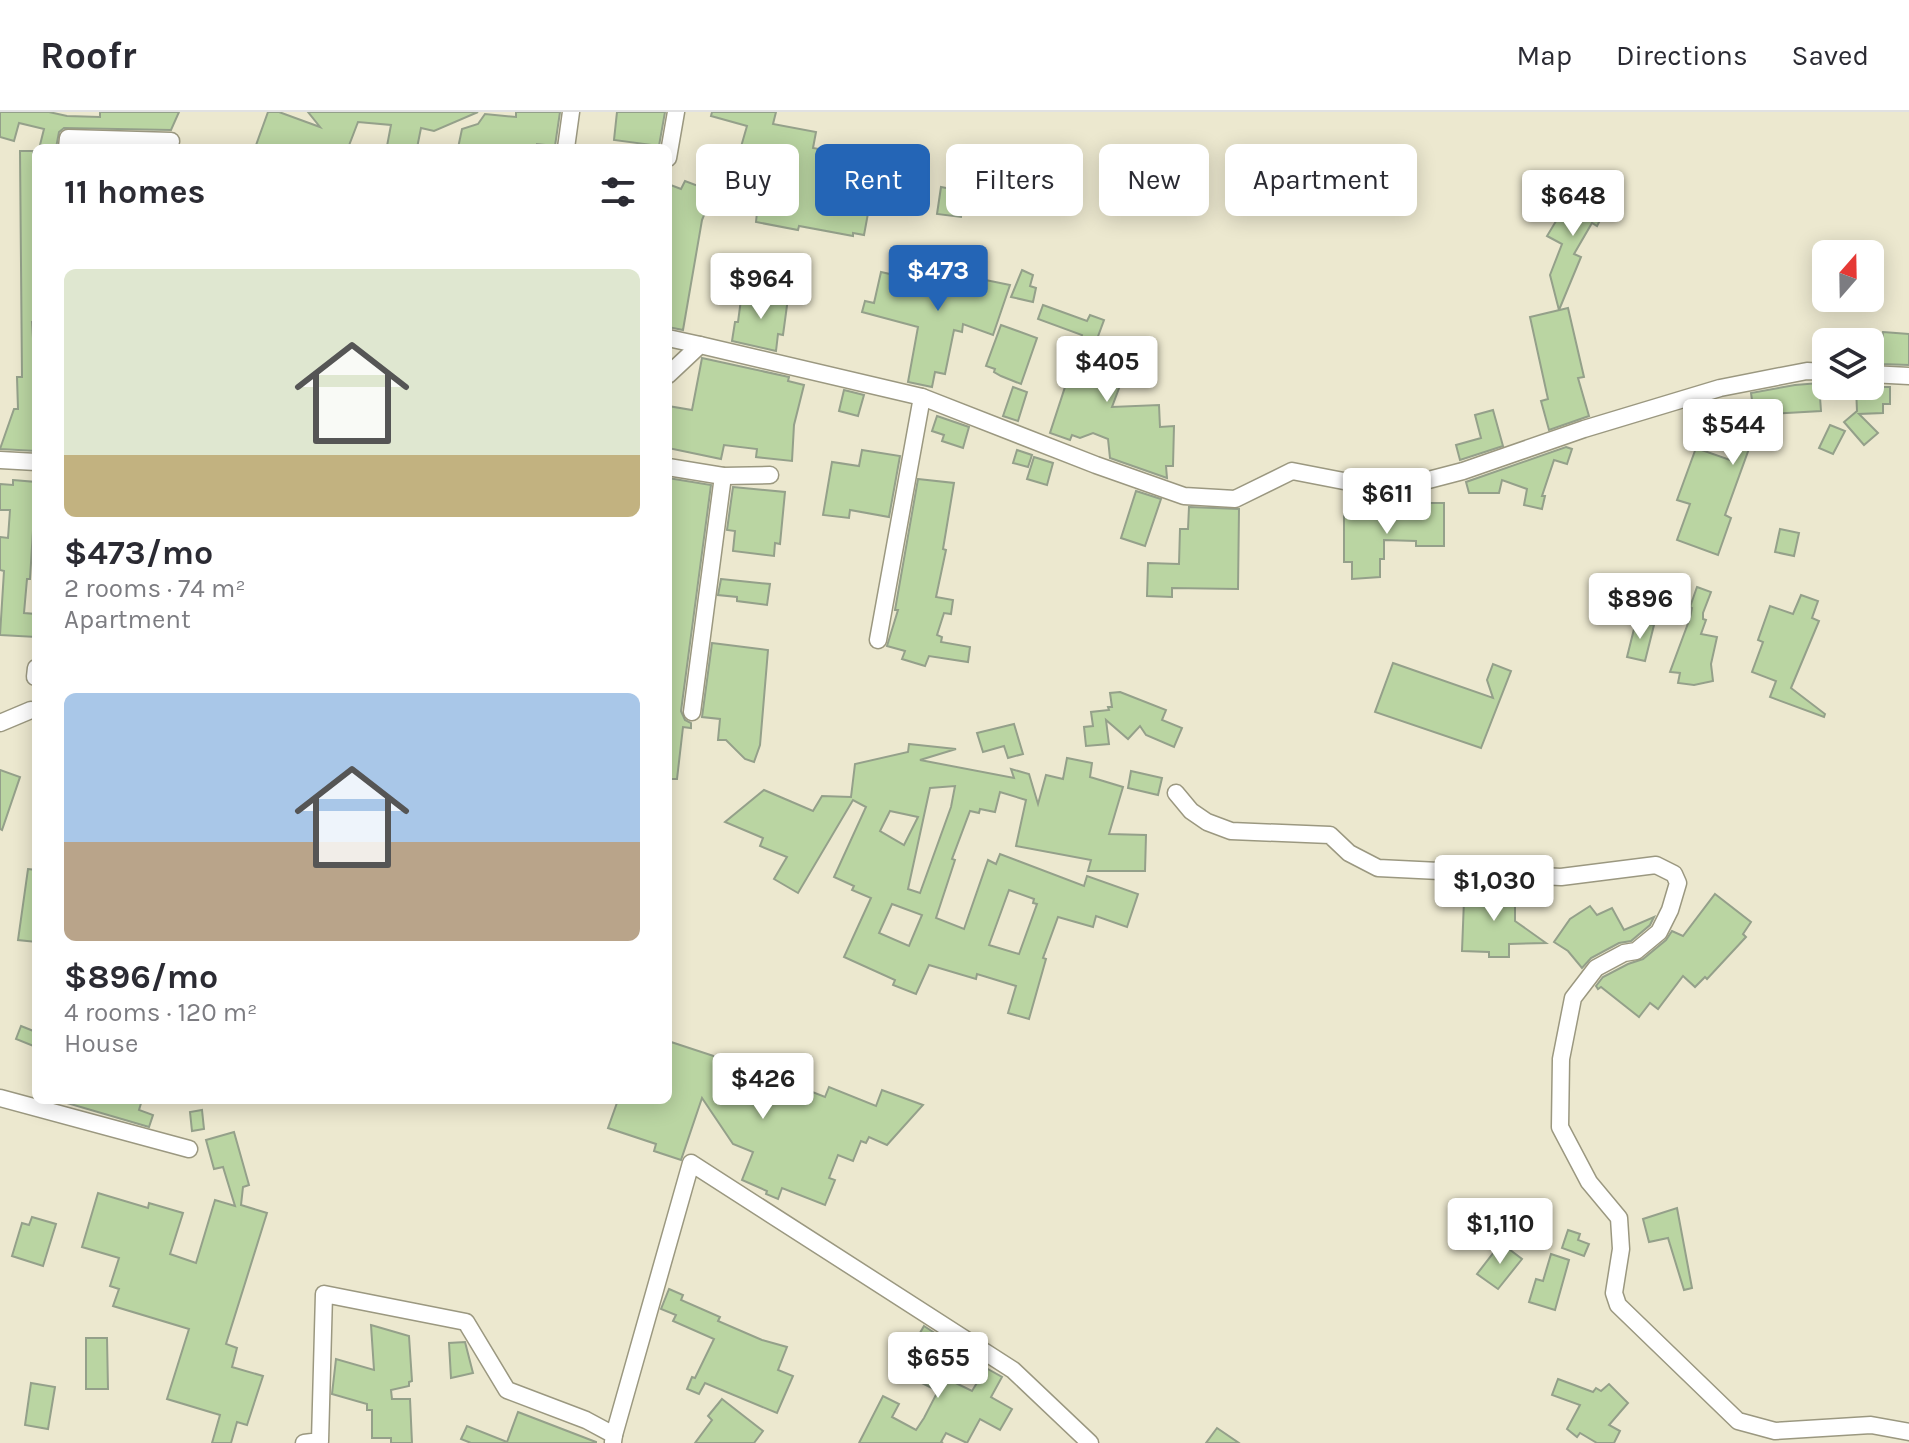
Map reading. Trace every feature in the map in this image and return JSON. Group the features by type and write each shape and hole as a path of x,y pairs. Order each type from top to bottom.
{"street":[{"path":"567,144 571,112"},
{"path":"670,144 676,112"},
{"path":"67,144 68,138 171,141 170,144"},
{"path":"672,339 922,397 1184,496 1235,499 1292,471 1390,490 1463,471 1584,429 1720,388 1812,371"},
{"path":"672,371 700,345"},
{"path":"1884,375 1909,376"},
{"path":"878,640 922,397"},
{"path":"0,460 32,462"},
{"path":"672,468 723,476 770,475"},
{"path":"692,712 723,476"},
{"path":"0,723 31,710"},
{"path":"1176,793 1191,811 1219,827 1231,831 1330,835 1349,853 1378,868 1561,877 1656,865 1674,874 1678,883 1659,932 1636,951 1624,953 1596,968 1573,998 1561,1059 1560,1127 1589,1182 1619,1218 1621,1249 1614,1293 1618,1305 1738,1421 1775,1431 1871,1425 1909,1432"},
{"path":"0,1098 189,1149"},
{"path":"304,1443 320,1441 324,1294 466,1322 507,1390 586,1420 613,1439 691,1163 1013,1370 1090,1443"}],"building":[{"path":"0,112 49,112 100,117 100,112 179,112 171,130 64,128 59,132 57,144 40,144 44,129 19,123 14,141 0,137"},
{"path":"268,112 279,112 320,127 308,112 478,112 434,131 421,128 418,144 387,144 391,125 358,122 350,144 256,144"},
{"path":"516,112 560,112 555,144 459,144 462,129 478,124 485,114 516,117"},
{"path":"617,112 665,112 659,144 614,140"},
{"path":"712,112 776,112 773,124 816,132 813,148 815,216 868,216 864,235 853,233 853,236 799,226 798,230 756,222 757,216 799,216 799,144 742,144 747,126 711,116"},
{"path":"20,151 32,151 32,451 0,449 14,409 18,409 17,377 22,377"},
{"path":"685,181 696,185 696,216 704,216 683,330 672,328 672,186 681,189"},
{"path":"941,187 946,188 946,215 937,214"},
{"path":"1576,188 1608,205 1597,226 1592,223 1574,254 1581,257 1559,310 1550,275 1562,244 1547,236"},
{"path":"927,268 1010,285 993,335 963,324 962,332 954,330 945,374 935,372 932,387 908,382 918,327 862,312 865,301 874,303 881,272 925,282"},
{"path":"1022,270 1033,275 1030,286 1036,288 1033,302 1011,297"},
{"path":"742,292 788,298 783,335 778,334 776,351 732,341"},
{"path":"1043,305 1087,321 1090,315 1104,320 1093,350 1105,354 1103,360 1119,366 1114,381 1121,383 1112,407 1159,405 1160,427 1174,426 1173,466 1166,466 1167,478 1110,458 1108,439 1093,433 1080,438 1072,435 1070,440 1050,433 1082,335 1038,319"},
{"path":"1568,308 1584,377 1578,378 1589,416 1549,430 1541,401 1548,399 1530,317"},
{"path":"1001,325 1037,338 1021,384 986,366"},
{"path":"1884,332 1909,334 1909,365 1884,364"},
{"path":"702,358 789,377 788,381 804,385 794,425 792,461 756,457 757,449 724,445 721,459 672,449 672,407 692,410"},
{"path":"1812,384 1812,400 1820,400 1821,411 1769,414 1757,448 1750,446 1725,515 1731,518 1718,555 1677,540 1690,504 1677,500 1696,448 1730,460 1752,400 1751,393"},
{"path":"1013,387 1027,392 1018,421 1003,416"},
{"path":"1884,387 1890,387 1890,404 1883,404 1883,413 1859,414 1878,433 1864,445 1844,422 1857,411 1857,400 1884,400"},
{"path":"844,390 864,395 858,416 839,411"},
{"path":"1493,410 1503,446 1460,460 1456,445 1481,438 1475,415"},
{"path":"937,416 969,427 963,448 942,441 944,435 932,431"},
{"path":"1830,425 1845,431 1833,454 1819,448"},
{"path":"1566,447 1572,449 1567,464 1554,460 1542,496 1545,496 1542,509 1524,505 1527,489 1502,480 1499,493 1469,493 1466,482"},
{"path":"862,450 900,456 889,517 850,510 849,518 823,515 832,462 859,466"},
{"path":"1017,450 1032,455 1028,467 1013,463"},
{"path":"1034,457 1053,463 1047,485 1027,479"},
{"path":"672,479 711,485 681,711 685,720 691,723 691,728 683,727 677,779 672,779"},
{"path":"918,479 954,483 943,549 946,550 936,597 953,600 951,614 944,613 937,635 942,637 941,642 970,647 968,662 929,656 925,666 902,659 905,651 887,646 898,610 895,610"},
{"path":"13,480 32,482 32,547 24,613 32,614 32,637 0,635 4,571 0,570 0,537 8,538 10,510 0,510 0,484 13,485"},
{"path":"733,487 785,492 780,544 775,543 774,556 733,551 735,531 727,530"},
{"path":"1136,491 1161,499 1145,546 1121,538"},
{"path":"1427,503 1444,503 1444,546 1416,546 1416,541 1384,540 1380,577 1352,579 1352,562 1344,562 1344,511 1374,509 1374,512 1392,512 1392,515 1427,516"},
{"path":"1189,507 1239,509 1238,589 1172,588 1172,597 1147,596 1148,563 1179,564 1180,529 1188,529"},
{"path":"1780,529 1799,533 1794,556 1775,552"},
{"path":"721,579 770,584 767,605 718,595"},
{"path":"1697,587 1711,592 1703,613 1706,620 1701,634 1717,637 1711,664 1713,681 1694,685 1678,683 1680,673 1670,672 1690,618 1690,607"},
{"path":"1801,595 1818,601 1812,618 1819,621 1791,688 1825,714 1824,717 1770,697 1776,681 1752,672 1763,642 1758,640 1770,606 1793,614"},
{"path":"1636,621 1654,625 1645,661 1627,657"},
{"path":"712,643 768,650 760,745 754,762 745,759 726,740 718,740 720,719 702,717"},
{"path":"1393,663 1493,698 1487,680 1493,664 1511,671 1481,748 1375,712"},
{"path":"1120,692 1166,710 1162,720 1182,728 1174,747 1146,735 1140,726 1128,739 1106,720 1109,744 1086,746 1084,727 1093,726 1091,712 1109,710 1108,707 1112,707 1110,693"},
{"path":"1014,724 1023,754 1008,758 1004,746 983,752 977,733"},
{"path":"909,744 956,749 920,760 1014,778 1011,769 1029,774 1038,804 1046,775 1063,779 1067,758 1092,763 1090,777 1123,787 1109,834 1146,835 1145,871 1088,871 1091,860 1016,846 1026,800 1000,792 995,812 970,811 952,859 955,860 936,918 964,929 988,860 996,864 1000,854 1084,886 1087,876 1138,894 1127,927 1096,916 1093,927 1058,917 1043,958 1046,959 1029,1019 1008,1013 1016,986 977,974 976,979 929,965 916,994 893,985 895,980 844,957 871,898 852,890 854,886 834,877 866,807 853,800 798,893 774,879 787,857 760,846 763,838 725,822 764,790 813,811 822,796 851,797 855,764 908,752","holes":["955,786 951,807 920,893 908,889 930,788","890,811 918,817 904,845 880,831","1009,890 1034,899 1033,903 1037,904 1019,954 989,945","892,904 922,915 909,946 879,933"]},
{"path":"0,770 20,777 2,830 0,829"},
{"path":"1131,771 1162,778 1158,795 1128,788"},
{"path":"28,869 32,870 32,942 18,940"},
{"path":"1478,886 1515,886 1515,921 1546,943 1509,944 1509,957 1489,957 1489,952 1462,951 1464,900 1478,900"},
{"path":"1715,894 1751,922 1743,934 1746,937 1707,979 1705,977 1695,987 1683,976 1658,1009 1650,1003 1639,1017 1601,987 1598,989 1596,986 1603,977 1643,959 1672,931 1683,936"},
{"path":"1590,906 1597,915 1612,908 1624,930 1654,917 1650,925 1631,941 1619,943 1591,958 1582,968 1568,951 1554,942 1570,919"},
{"path":"21,1026 32,1030 32,1045 16,1039"},
{"path":"672,1042 750,1068 751,1065 825,1097 829,1087 876,1106 882,1090 923,1105 887,1145 869,1137 866,1143 861,1141 853,1161 838,1155 829,1178 835,1180 825,1205 782,1188 778,1199 742,1180 753,1152 733,1144 702,1098 681,1160 654,1151 656,1144 608,1128 617,1104 672,1104"},
{"path":"70,1104 141,1104 139,1110 153,1115 149,1127"},
{"path":"202,1110 204,1129 192,1131 190,1112"},
{"path":"234,1132 249,1185 243,1187 241,1205 267,1213 226,1344 237,1348 232,1367 263,1376 247,1425 237,1422 231,1443 212,1443 220,1415 167,1399 189,1329 113,1306 119,1289 110,1286 119,1258 82,1247 98,1193 148,1208 149,1203 183,1213 170,1254 196,1263 215,1200 235,1206 223,1167 214,1169 206,1140"},
{"path":"1677,1208 1692,1288 1684,1290 1668,1238 1649,1242 1643,1219"},
{"path":"32,1217 56,1224 43,1266 12,1256 22,1223 29,1225"},
{"path":"1568,1230 1580,1234 1578,1240 1589,1244 1584,1256 1562,1248"},
{"path":"1501,1243 1522,1259 1498,1289 1477,1274"},
{"path":"1551,1254 1569,1260 1555,1310 1529,1302 1536,1279 1543,1281"},
{"path":"669,1289 683,1295 681,1300 720,1317 718,1321 787,1347 778,1370 793,1376 777,1413 705,1383 699,1394 687,1389 714,1339 673,1321 676,1315 661,1309"},
{"path":"371,1325 409,1336 412,1381 409,1386 391,1390 392,1399 410,1399 412,1443 391,1443 391,1438 372,1438 372,1410 367,1410 367,1404 332,1394 336,1359 374,1370"},
{"path":"924,1326 953,1345 937,1374 972,1391 986,1368 1002,1377 991,1397 1012,1409 1000,1430 980,1419 967,1443 946,1433 943,1443 859,1443 883,1396 899,1404 892,1417 916,1430 924,1418 938,1391 898,1371"},
{"path":"86,1338 107,1338 108,1389 86,1389"},
{"path":"465,1342 473,1373 451,1378 449,1343"},
{"path":"1558,1379 1593,1392 1596,1388 1601,1391 1609,1384 1628,1403 1609,1425 1620,1431 1614,1443 1597,1443 1580,1433 1577,1437 1567,1429 1580,1405 1552,1395"},
{"path":"31,1383 55,1387 48,1429 25,1425"},
{"path":"722,1399 763,1431 754,1443 695,1443 712,1420 708,1416"},
{"path":"518,1412 596,1443 471,1443 461,1439 467,1426 507,1442"},
{"path":"1217,1428 1239,1443 1206,1443"}]}
